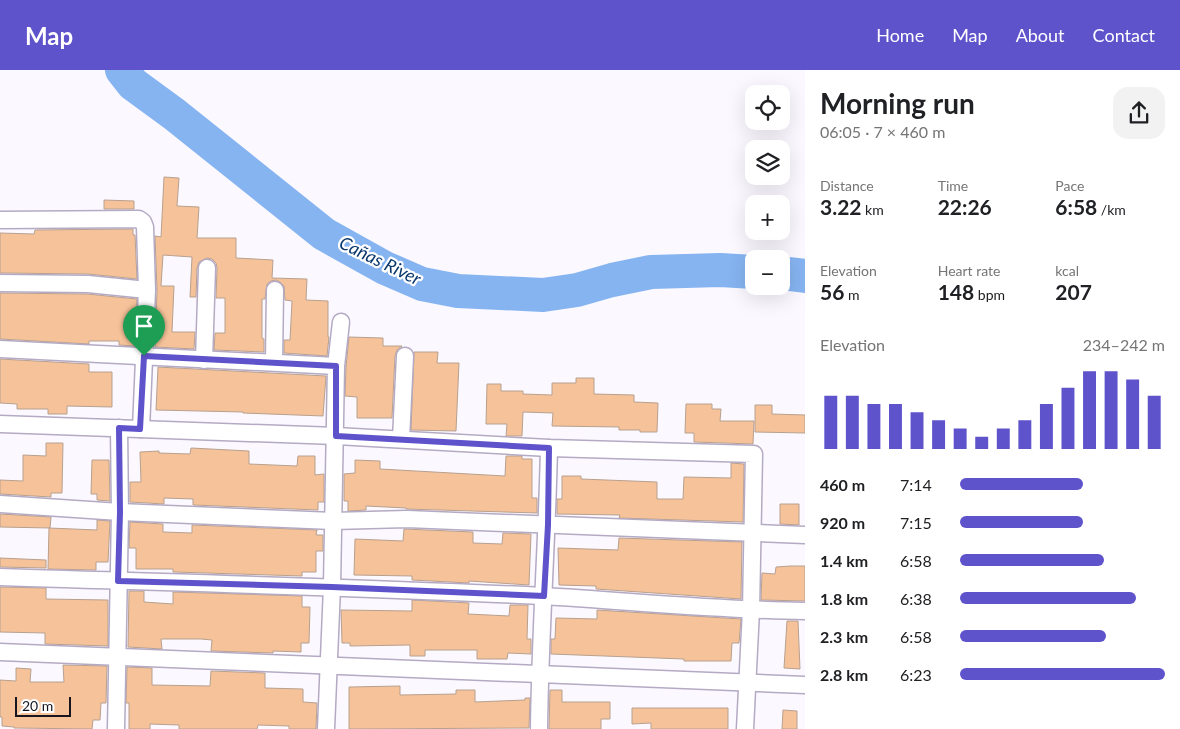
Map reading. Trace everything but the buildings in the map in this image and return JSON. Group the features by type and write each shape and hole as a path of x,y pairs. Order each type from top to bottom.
{"street":[{"path":"0,220 139,219 143,222 145,227 147,290 140,429"},
{"path":"204,360 207,268"},
{"path":"0,283 98,285 121,289 147,290"},
{"path":"274,362 275,290"},
{"path":"326,729 327,666 332,587 336,366 341,322"},
{"path":"0,349 336,366"},
{"path":"400,439 405,356"},
{"path":"0,424 336,436 549,448 754,454 745,729"},
{"path":"116,729 120,512 119,428"},
{"path":"540,729 540,674 548,525 549,448"},
{"path":"0,504 120,512 333,521 407,519 805,535"},
{"path":"0,577 332,587 544,596 750,610 805,610"},
{"path":"0,652 805,685"}],"waterway":[{"name":"Cañas River","path":"122,70 133,84 174,114 324,234 385,268 422,284 458,291 543,295 577,290 651,272 720,270 745,271"},
{"name":"Cañas River","path":"790,274 805,276"}],"route":[{"path":"144,356 336,366 336,436 549,448 548,525 544,596 332,587 118,581 120,512 119,428 140,429 144,356"}]}
